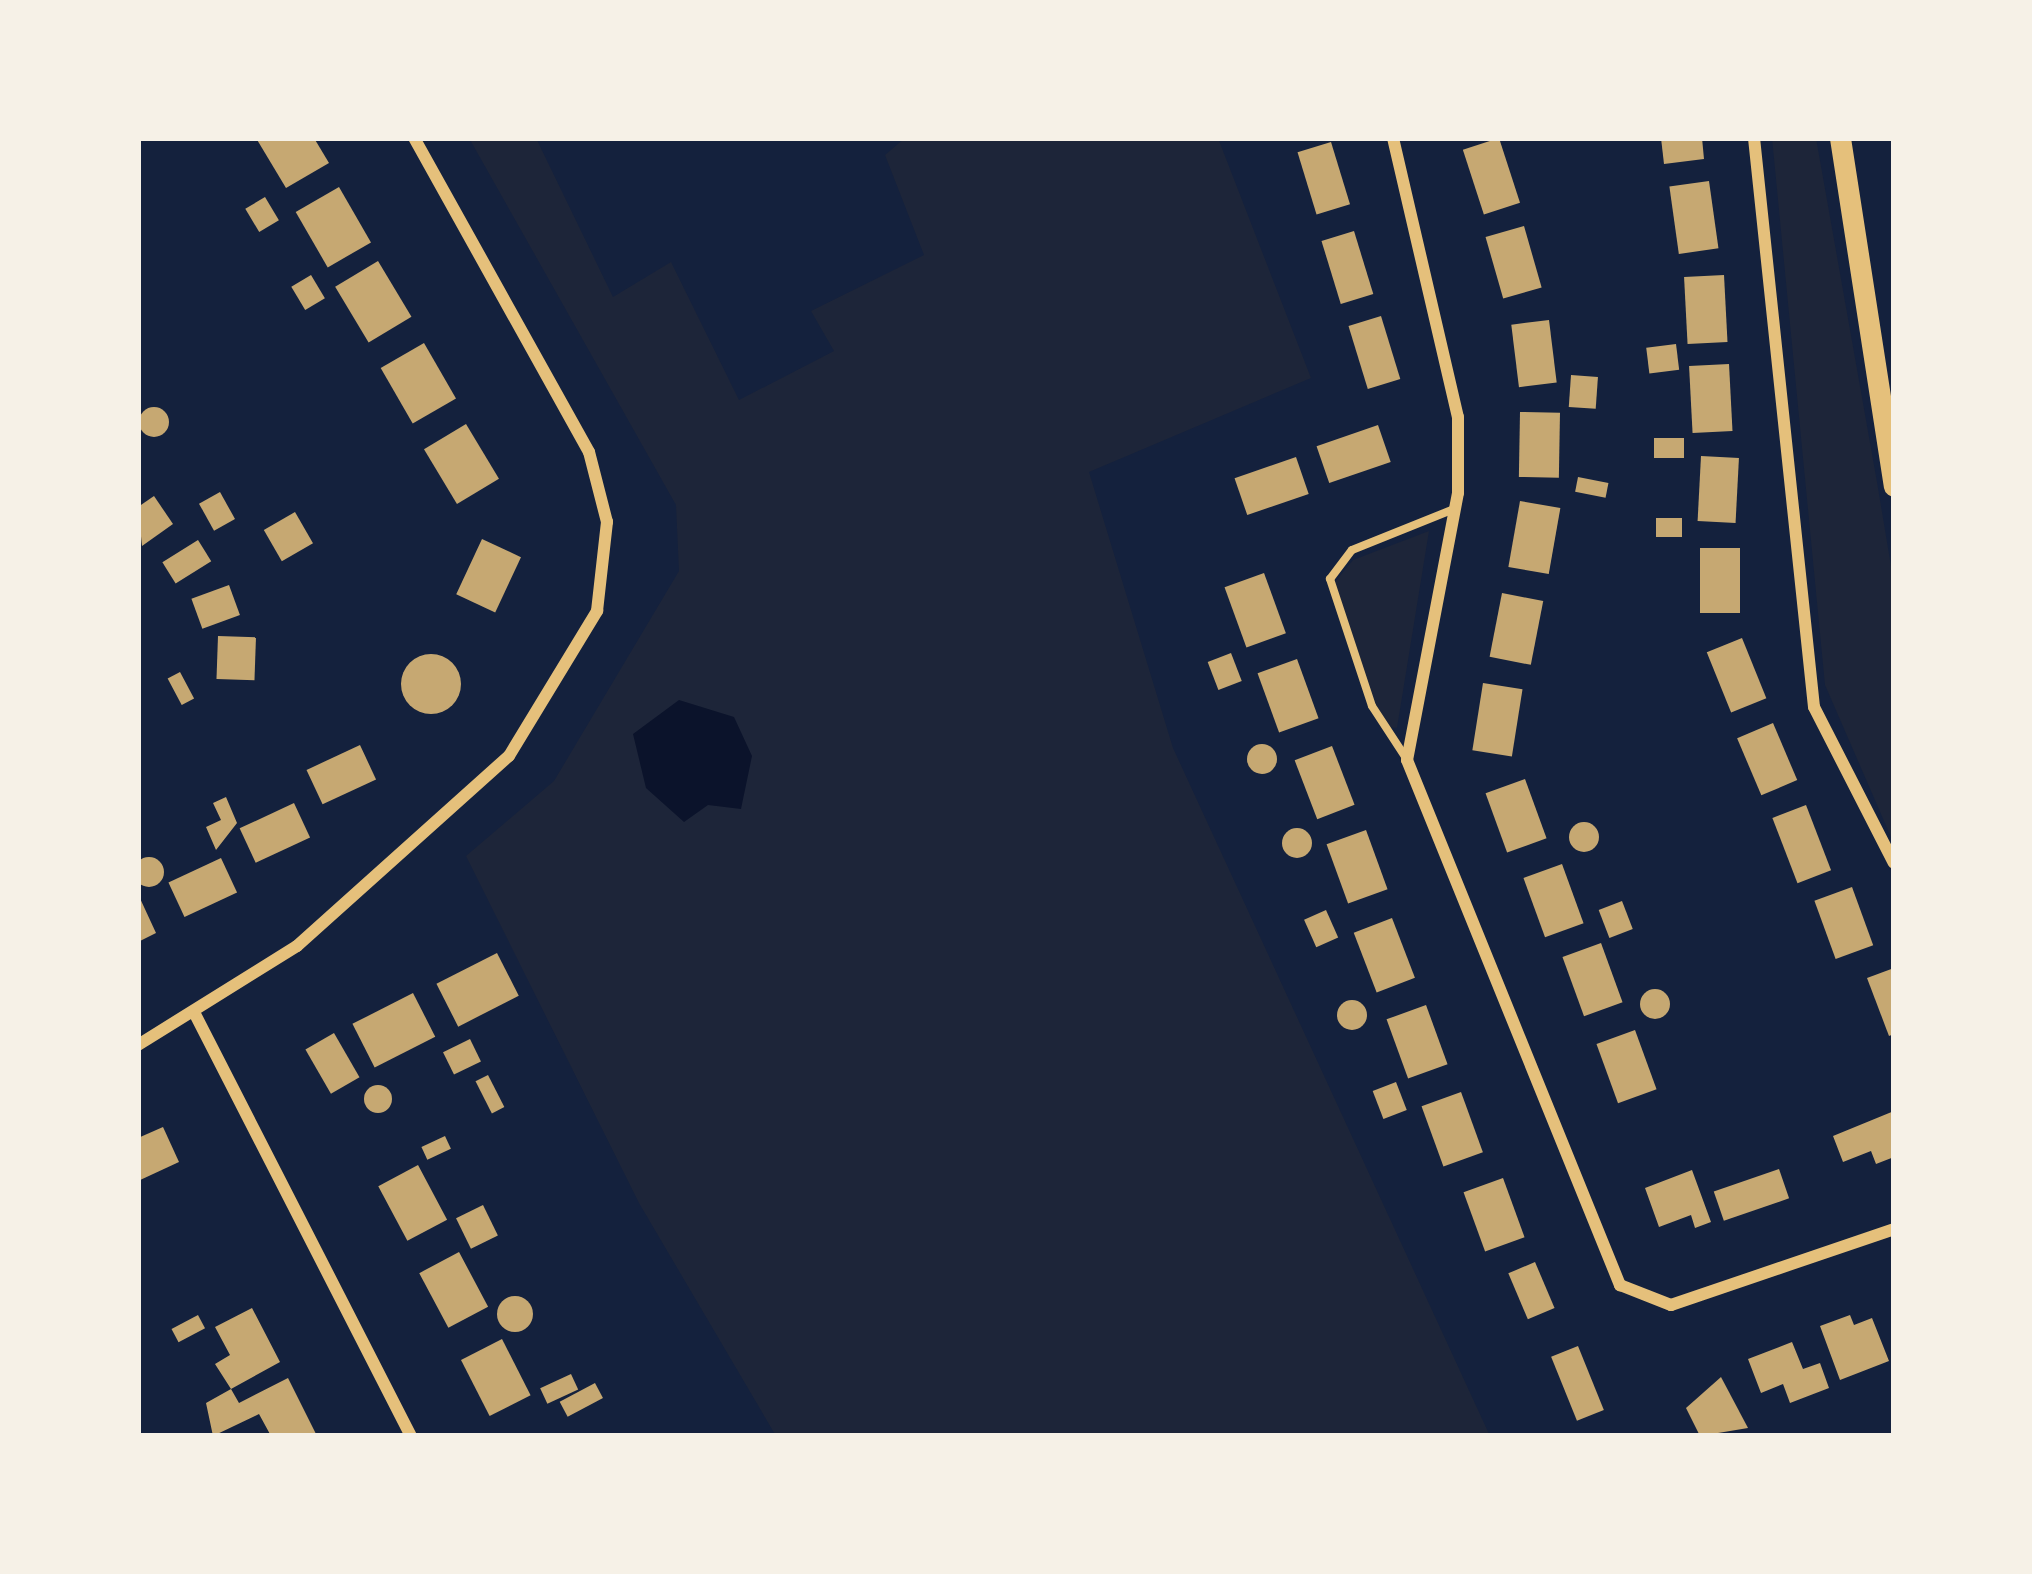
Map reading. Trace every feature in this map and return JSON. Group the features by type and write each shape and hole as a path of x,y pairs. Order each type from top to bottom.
{"street":[{"path":"138,1045 196,1016 297,946 509,756 597,611 607,522 589,452 414,138"},
{"path":"1393,138 1447,344 1455,508 1407,760 1620,1285 1671,1305 1894,1229"},
{"path":"1754,138 1814,707 1894,863"},
{"path":"1840,138 1894,486"},
{"path":"196,1016 411,1436"}],"lane":[{"path":"1407,760 1372,706 1330,579 1352,550 1455,508"}],"shaded area":[{"path":"469,138 536,138 613,297 671,262 739,400 834,351 811,311 924,255 885,155 905,138 1218,138 1311,378 1089,472 1173,748 1490,1436 776,1436 639,1203 466,856 554,781 679,571 676,505"},
{"path":"1772,138 1816,138 1877,482 1894,584 1894,844 1825,685"},
{"path":"1429,531 1397,728 1384,727 1334,583 1353,560"},
{"path":"679,700 734,717 752,756 741,809 708,805 684,822 646,788 633,734"}],"building":[{"path":"256,138 314,138 329,163 286,188"},
{"path":"1499,138 1520,203 1484,214 1463,150"},
{"path":"1661,138 1702,138 1704,159 1664,164"},
{"path":"1331,142 1350,204 1317,214 1298,152"},
{"path":"1709,181 1718,248 1679,254 1669,187"},
{"path":"339,187 371,242 328,267 296,212"},
{"path":"265,197 279,220 259,232 245,209"},
{"path":"1524,226 1542,288 1503,299 1486,237"},
{"path":"1354,231 1373,294 1341,304 1321,241"},
{"path":"378,261 411,317 369,342 335,287"},
{"path":"311,275 325,298 305,310 291,287"},
{"path":"1724,275 1728,342 1688,344 1684,277"},
{"path":"1381,316 1400,379 1368,389 1348,326"},
{"path":"1549,320 1557,383 1519,387 1511,325"},
{"path":"424,343 456,398 413,423 381,368"},
{"path":"1676,344 1679,370 1649,373 1646,348"},
{"path":"1729,364 1733,431 1693,433 1689,366"},
{"path":"1571,375 1598,377 1596,409 1569,407"},
{"path":"154,407 165,411 169,422 165,433 154,437 143,433 139,422 143,411"},
{"path":"1520,412 1560,413 1559,478 1519,477"},
{"path":"466,424 499,479 457,504 424,449"},
{"path":"1378,425 1391,462 1329,483 1317,446"},
{"path":"1654,438 1684,438 1684,458 1654,458"},
{"path":"1701,456 1739,458 1736,523 1698,521"},
{"path":"1296,457 1309,494 1247,515 1235,478"},
{"path":"1578,477 1608,483 1606,498 1575,492"},
{"path":"220,492 235,519 214,531 199,504"},
{"path":"154,496 173,524 142,546 138,507"},
{"path":"1520,501 1560,508 1549,574 1508,567"},
{"path":"295,512 313,543 282,561 264,530"},
{"path":"1656,518 1682,518 1682,537 1656,537"},
{"path":"482,539 521,557 495,612 456,594"},
{"path":"198,540 211,561 176,583 162,562"},
{"path":"1700,548 1740,548 1740,613 1700,613"},
{"path":"1264,573 1286,633 1246,648 1225,587"},
{"path":"229,585 240,615 202,629 191,599"},
{"path":"1502,593 1543,601 1531,665 1490,657"},
{"path":"218,636 256,637 254,680 216,679"},
{"path":"1742,638 1766,698 1731,713 1707,652"},
{"path":"1231,653 1242,681 1218,690 1208,662"},
{"path":"431,654 452,663 461,684 452,705 431,714 410,705 401,684 410,663"},
{"path":"1297,659 1319,718 1279,733 1258,673"},
{"path":"180,672 194,698 182,705 168,679"},
{"path":"1483,683 1523,689 1512,756 1472,750"},
{"path":"1773,723 1797,780 1761,795 1737,738"},
{"path":"1262,744 1273,748 1277,759 1273,770 1262,774 1251,770 1247,759 1251,748"},
{"path":"360,745 376,779 323,804 307,770"},
{"path":"1332,746 1355,805 1317,819 1295,760"},
{"path":"1525,779 1547,838 1507,853 1486,793"},
{"path":"226,797 237,823 216,850 206,827 221,820 213,803"},
{"path":"294,803 310,837 256,863 240,828"},
{"path":"1806,805 1831,870 1797,883 1772,818"},
{"path":"1584,822 1595,826 1599,837 1595,848 1584,852 1573,848 1569,837 1573,826"},
{"path":"1297,828 1308,832 1312,843 1308,854 1297,858 1286,854 1282,843 1286,832"},
{"path":"1366,830 1388,889 1348,904 1327,844"},
{"path":"149,857 164,872 149,887 134,872"},
{"path":"221,858 237,892 184,917 168,883"},
{"path":"1562,864 1584,923 1545,937 1523,878"},
{"path":"1852,887 1873,945 1836,959 1814,901"},
{"path":"138,894 156,933 138,942"},
{"path":"1622,901 1633,929 1609,938 1599,910"},
{"path":"1326,910 1338,937 1316,947 1304,920"},
{"path":"1392,918 1415,978 1377,992 1354,933"},
{"path":"1601,943 1623,1002 1584,1016 1562,957"},
{"path":"497,953 519,996 458,1027 436,984"},
{"path":"1894,968 1894,1034 1889,1036 1867,978"},
{"path":"1655,989 1666,993 1670,1004 1666,1015 1655,1019 1644,1015 1640,1004 1644,993"},
{"path":"413,993 435,1037 375,1068 352,1024"},
{"path":"1352,1000 1363,1004 1367,1015 1363,1026 1352,1030 1341,1026 1337,1015 1341,1004"},
{"path":"1426,1005 1448,1064 1408,1079 1387,1019"},
{"path":"1635,1030 1657,1089 1618,1103 1596,1044"},
{"path":"334,1033 360,1077 331,1094 305,1050"},
{"path":"470,1039 481,1061 454,1075 443,1052"},
{"path":"488,1075 504,1107 492,1113 476,1081"},
{"path":"1396,1082 1407,1110 1383,1119 1373,1091"},
{"path":"378,1085 388,1089 392,1099 388,1109 378,1113 368,1109 364,1099 368,1089"},
{"path":"1461,1092 1483,1152 1443,1167 1422,1106"},
{"path":"1894,1111 1894,1157 1876,1164 1871,1151 1843,1162 1833,1136"},
{"path":"163,1127 179,1162 138,1181 138,1138"},
{"path":"445,1136 451,1149 427,1160 421,1147"},
{"path":"418,1165 447,1220 407,1241 378,1186"},
{"path":"1779,1169 1789,1198 1724,1221 1714,1191"},
{"path":"1692,1170 1711,1222 1695,1228 1691,1215 1659,1227 1645,1188"},
{"path":"1503,1178 1525,1237 1485,1252 1464,1192"},
{"path":"483,1205 498,1236 471,1249 456,1218"},
{"path":"459,1252 488,1307 448,1328 419,1273"},
{"path":"1535,1262 1555,1308 1528,1319 1508,1273"},
{"path":"515,1296 528,1301 533,1314 528,1327 515,1332 502,1327 497,1314 502,1301"},
{"path":"252,1308 280,1362 231,1389 215,1364 230,1355 215,1327"},
{"path":"198,1315 205,1328 179,1342 172,1329"},
{"path":"1850,1315 1854,1325 1872,1318 1889,1361 1840,1380 1820,1326"},
{"path":"502,1339 531,1395 490,1416 461,1360"},
{"path":"1792,1342 1803,1369 1820,1363 1829,1388 1790,1403 1783,1384 1761,1393 1748,1359"},
{"path":"1578,1346 1604,1410 1577,1421 1551,1357"},
{"path":"571,1374 578,1389 547,1404 540,1388"},
{"path":"1721,1377 1748,1428 1700,1436 1686,1408"},
{"path":"288,1378 317,1436 271,1436 259,1414 213,1436 206,1403 231,1389 239,1403"},
{"path":"595,1383 603,1398 568,1417 560,1402"}]}
